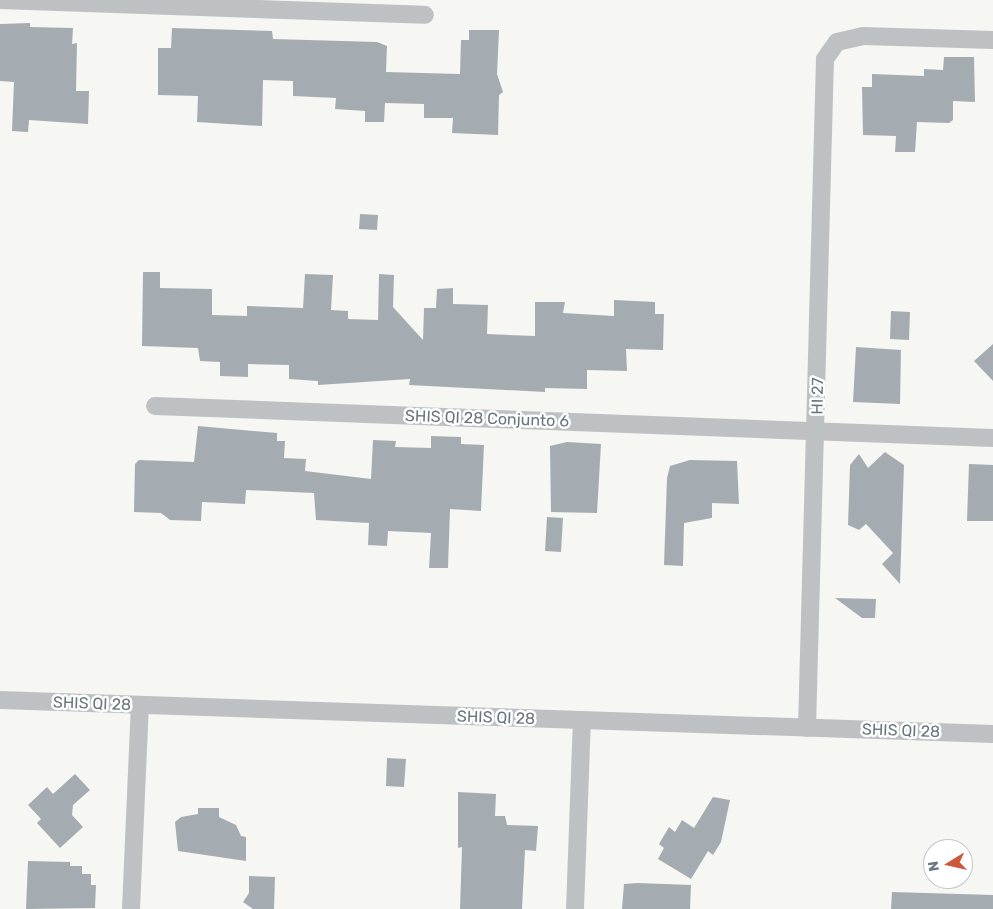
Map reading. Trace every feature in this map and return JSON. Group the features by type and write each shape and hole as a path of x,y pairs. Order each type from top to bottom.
{"street":[{"path":"0,0 426,15"},
{"name":"HI 27","path":"807,728 818,433 824,64 831,47 847,38 993,40"},
{"name":"SHIS QI 28 Conjunto 6","path":"155,406 818,433 993,438"},
{"name":"SHIS QI 28","path":"0,700 993,734"},
{"path":"131,909 140,706"},
{"path":"575,909 582,720"}],"building":[{"path":"30,23 30,27 73,28 72,44 77,43 76,91 89,91 88,124 29,120 28,132 12,131 14,82 0,81 0,24"},
{"path":"172,28 272,31 273,39 377,42 387,46 386,72 460,74 461,40 469,40 469,30 499,30 497,74 503,92 499,95 498,135 452,133 453,118 424,118 424,104 385,103 384,122 365,122 365,111 335,109 336,98 293,96 293,81 263,80 262,126 197,122 198,96 158,95 158,48 171,48"},
{"path":"944,57 974,57 975,102 953,101 953,120 949,123 917,122 915,152 895,152 896,136 863,135 862,87 872,87 872,74 924,76 924,69 943,70"},
{"path":"360,214 378,215 377,230 359,229"},
{"path":"143,272 160,272 160,288 212,289 212,315 247,316 247,306 303,308 305,274 333,275 331,310 348,311 348,319 378,320 379,274 394,275 393,307 423,340 424,308 436,308 437,289 453,288 453,304 488,305 487,334 535,336 535,302 565,302 563,313 614,316 614,300 655,302 655,314 664,314 663,350 626,349 627,371 587,370 587,389 545,388 545,392 409,385 410,379 318,385 318,381 289,379 289,365 248,364 248,377 220,376 220,362 200,361 198,348 142,346"},
{"path":"891,311 910,312 909,340 890,339"},
{"path":"993,344 993,381 974,361"},
{"path":"856,347 901,350 900,404 853,402"},
{"path":"198,426 277,433 277,441 285,441 284,458 306,459 305,471 371,479 373,440 396,441 395,447 431,448 431,436 461,437 461,444 484,445 481,511 450,509 448,568 429,568 431,533 388,531 387,546 368,545 369,523 316,520 314,493 246,490 245,504 202,502 201,521 170,520 161,513 134,512 135,464 139,460 194,462"},
{"path":"567,442 601,444 597,513 551,512 550,446"},
{"path":"885,452 904,465 900,584 882,564 893,553 866,524 859,530 848,525 850,465 859,454 868,468"},
{"path":"690,460 737,461 739,504 712,503 712,518 684,523 683,566 664,565 667,478 670,466"},
{"path":"969,464 993,465 993,521 967,521"},
{"path":"547,517 563,518 561,552 545,551"},
{"path":"835,598 876,599 875,618 862,618"},
{"path":"387,758 406,759 404,787 386,786"},
{"path":"75,774 90,790 73,805 72,815 83,827 60,848 37,823 41,819 28,805 47,787 53,794"},
{"path":"458,792 496,794 495,816 505,816 507,825 538,826 536,851 525,850 522,909 460,909 462,847 458,848"},
{"path":"713,797 730,800 721,842 713,855 708,851 691,879 658,859 664,848 659,844 669,827 675,832 682,820 694,828"},
{"path":"198,808 219,808 219,817 236,825 241,836 246,837 246,861 178,851 175,822 181,817 198,814"},
{"path":"28,861 70,862 70,866 82,866 82,874 91,874 91,885 96,885 95,908 26,909"},
{"path":"249,876 275,877 274,909 253,909 243,902 249,893"},
{"path":"624,884 691,885 690,909 622,909"},
{"path":"892,892 993,895 993,909 891,909"}]}
